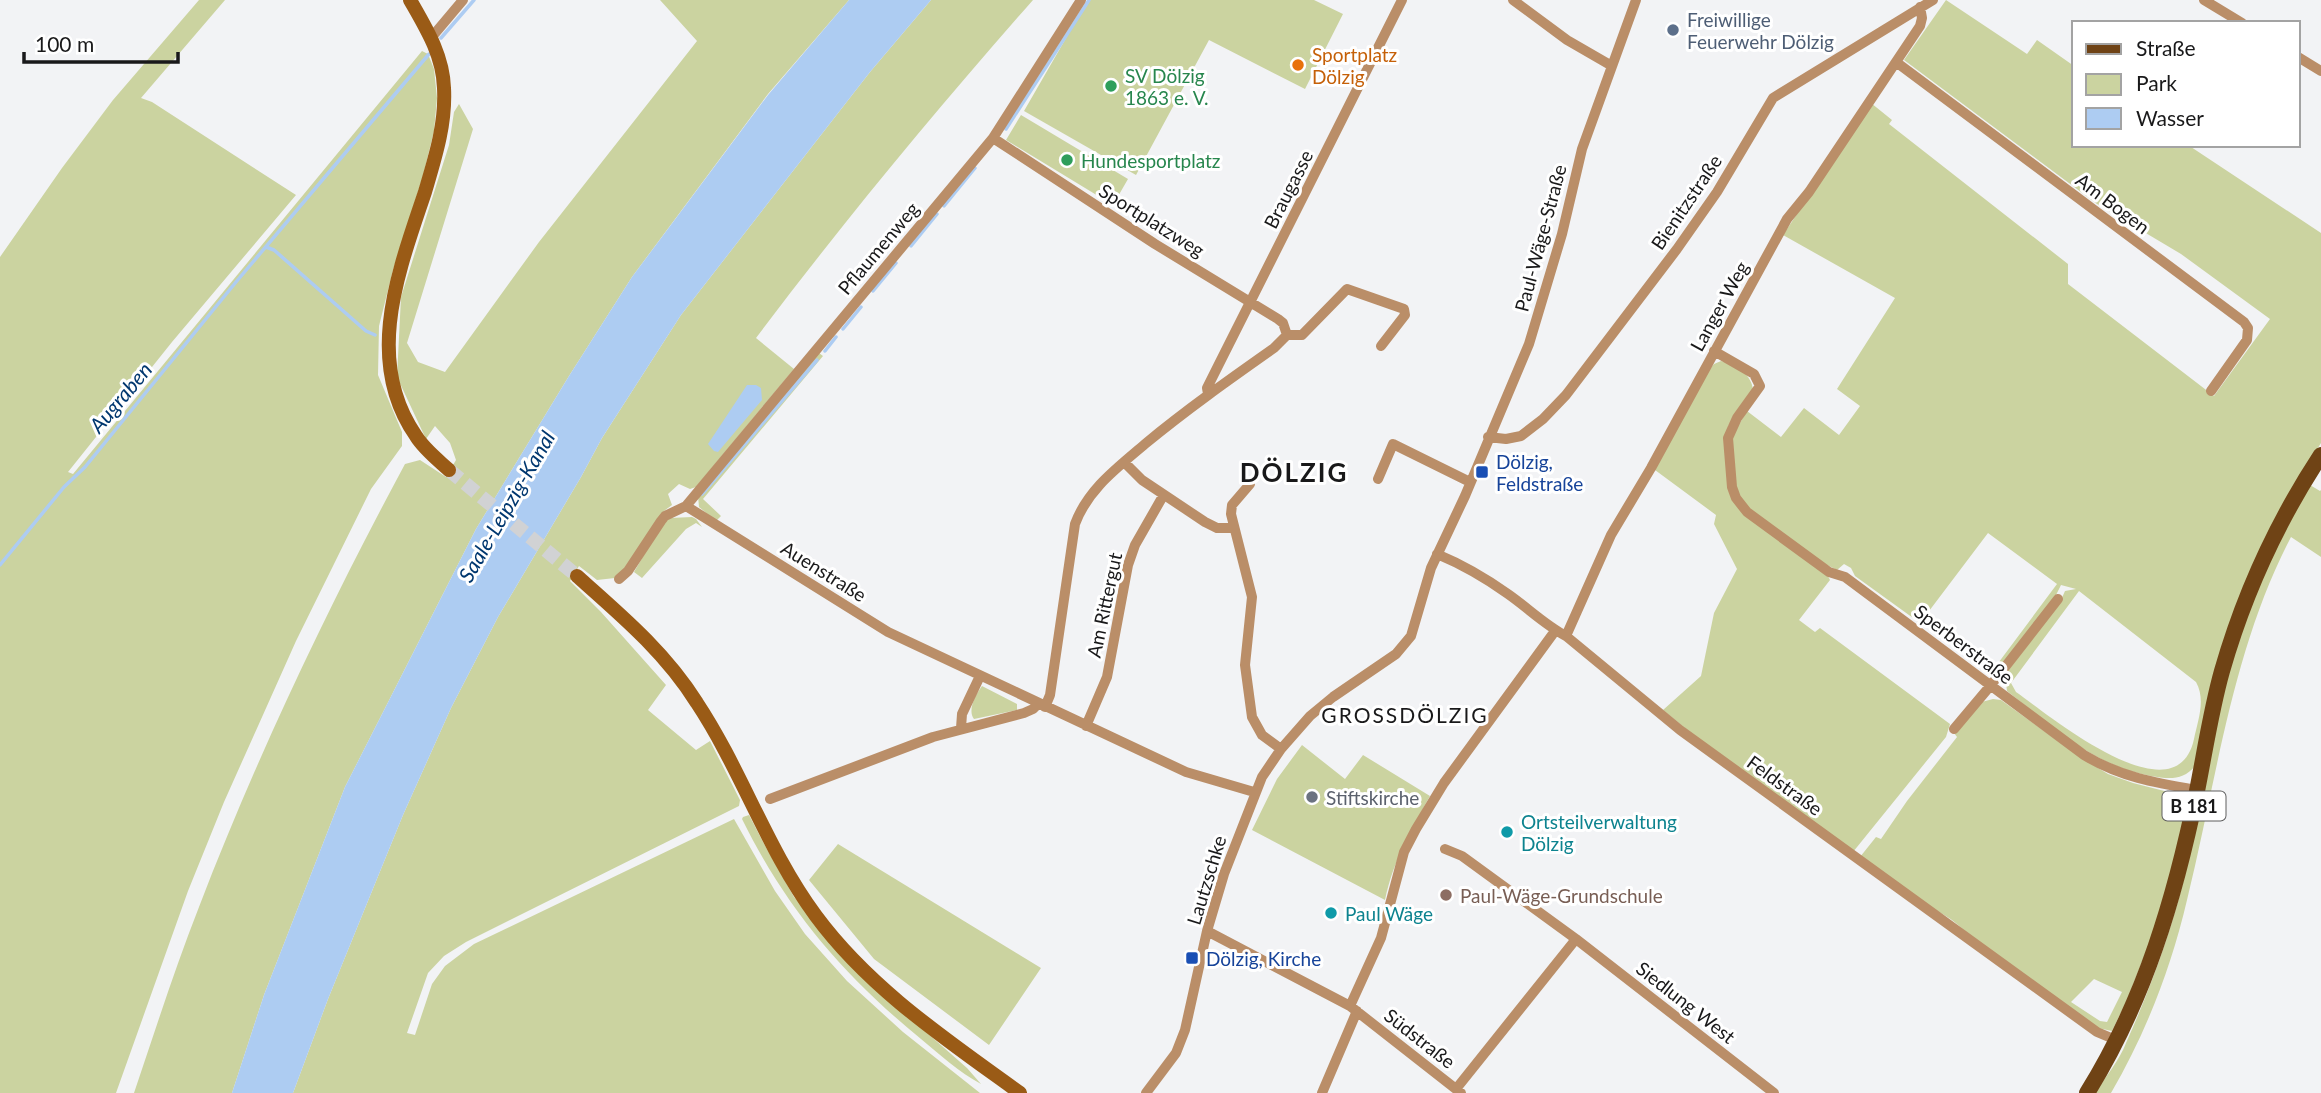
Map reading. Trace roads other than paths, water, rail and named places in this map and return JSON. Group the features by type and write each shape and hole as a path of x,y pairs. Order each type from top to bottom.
{"main road":[{"name":"B 181","path":"2087,1093 2141,987 2162,933 2172,900 2214,705 2234,631 2285,514 2321,455"}],"street":[{"path":"410,0 440,59 444,112 434,163 394,295 388,333 388,366 394,393 408,423 425,448 449,470"},
{"path":"431,38 463,0"},
{"name":"Pflaumenweg","path":"686,506 993,138 1081,0"},
{"name":"Braugasse","path":"1208,394 1208,388 1250,302 1402,0"},
{"path":"1513,0 1567,40 1612,66"},
{"name":"Paul-Wäge-Straße","path":"1254,792 1281,749 1315,712 1408,642 1437,554 1471,482 1529,344 1562,234 1582,149 1636,0"},
{"name":"Bienitzstraße","path":"1488,437 1506,439 1521,436 1543,419 1566,395 1717,192 1773,98 1933,0"},
{"path":"2204,0 2239,21"},
{"name":"Langer Weg","path":"1566,636 1611,535 1645,479 1787,219 1809,192 1920,26 1923,18 1920,7"},
{"path":"2300,58 2321,71"},
{"name":"Am Bogen","path":"1896,62 2244,321 2248,328 2246,340 2211,391"},
{"name":"Sportplatzweg","path":"993,138 1283,323 1286,335"},
{"path":"1286,335 1302,335 1347,289 1404,309 1405,315 1381,346"},
{"name":"Braugasse","path":"1042,705 1049,695 1075,524 1080,509 1090,494 1124,462 1208,394 1274,348 1286,335"},
{"name":"Sperberstraße","path":"1714,351 1754,374 1760,386 1737,418 1728,438 1732,487 1736,498 1747,512 1829,572 1844,577 2103,766 2131,777 2197,790"},
{"path":"1378,479 1393,444 1471,482"},
{"path":"1124,462 1163,495 1205,522 1217,528 1234,528"},
{"path":"1250,484 1232,505 1231,514 1252,597 1245,665 1252,717 1262,735 1281,749"},
{"name":"Am Rittergut","path":"1086,726 1107,677 1128,565 1135,545 1163,495"},
{"path":"619,579 628,571 665,516 686,506"},
{"name":"Auenstraße","path":"686,506 888,632 1185,772 1254,792"},
{"name":"Feldstraße","path":"1437,554 1507,593 1555,631 1566,636 1680,730 2097,1032 2116,1040"},
{"path":"577,576 624,618 672,668 698,703 784,869 836,941 897,1000 1020,1093"},
{"path":"1954,729 2058,599"},
{"path":"1354,1009 1381,938 1404,852 1416,829 1444,783 1555,631"},
{"path":"961,728 962,714 980,676"},
{"path":"770,799 933,737 1024,713 1042,705"},
{"name":"Lautzschke","path":"1146,1093 1181,1044 1208,931 1233,846 1254,792"},
{"name":"Siedlung West","path":"1446,849 1462,856 1576,939 1774,1093"},
{"name":"Südstraße","path":"1208,931 1354,1009 1459,1091"},
{"path":"1459,1091 1576,939"},
{"name":"Südstraße","path":"1322,1093 1354,1009"}],"water":[{"name":"Saale-Leipzig-Kanal","path":"849,0 931,0 870,72 681,315 602,438 498,617 451,708 403,815 293,1093 232,1093 264,995 345,787 476,529 632,277 768,95"},
{"path":"747,385 761,388 762,400 718,452 714,451 708,444"}],"waterway":[{"path":"441,38 474,0"},
{"path":"1006,129 1089,0"},
{"name":"Augraben","path":"0,565 429,54"},
{"path":"944,206 975,168"},
{"path":"911,246 937,214"},
{"path":"266,247 274,250 366,331 375,335"},
{"path":"873,291 896,263"},
{"path":"843,329 861,307"},
{"path":"825,351 836,337"},
{"path":"702,494 817,360"}],"tunnel":[{"path":"449,470 577,576"}],"place":[{"name":"Freiwillige Feuerwehr Dölzig","path":"1673,30"},
{"name":"Sportplatz Dölzig","path":"1298,65"},
{"name":"SV Dölzig 1863 e. V.","path":"1111,86"},
{"name":"Hundesportplatz","path":"1067,160"},
{"name":"Dölzig, Feldstraße","path":"1482,472"},
{"name":"Stiftskirche","path":"1312,797"},
{"name":"Ortsteilverwaltung Dölzig","path":"1507,832"},
{"name":"Paul-Wäge-Grundschule","path":"1446,895"},
{"name":"Paul Wäge","path":"1331,913"},
{"name":"Dölzig, Kirche","path":"1192,958"}],"district":[{"name":"DÖLZIG","path":"1294,472"},
{"name":"GROSSDÖLZIG","path":"1405,714"}]}
